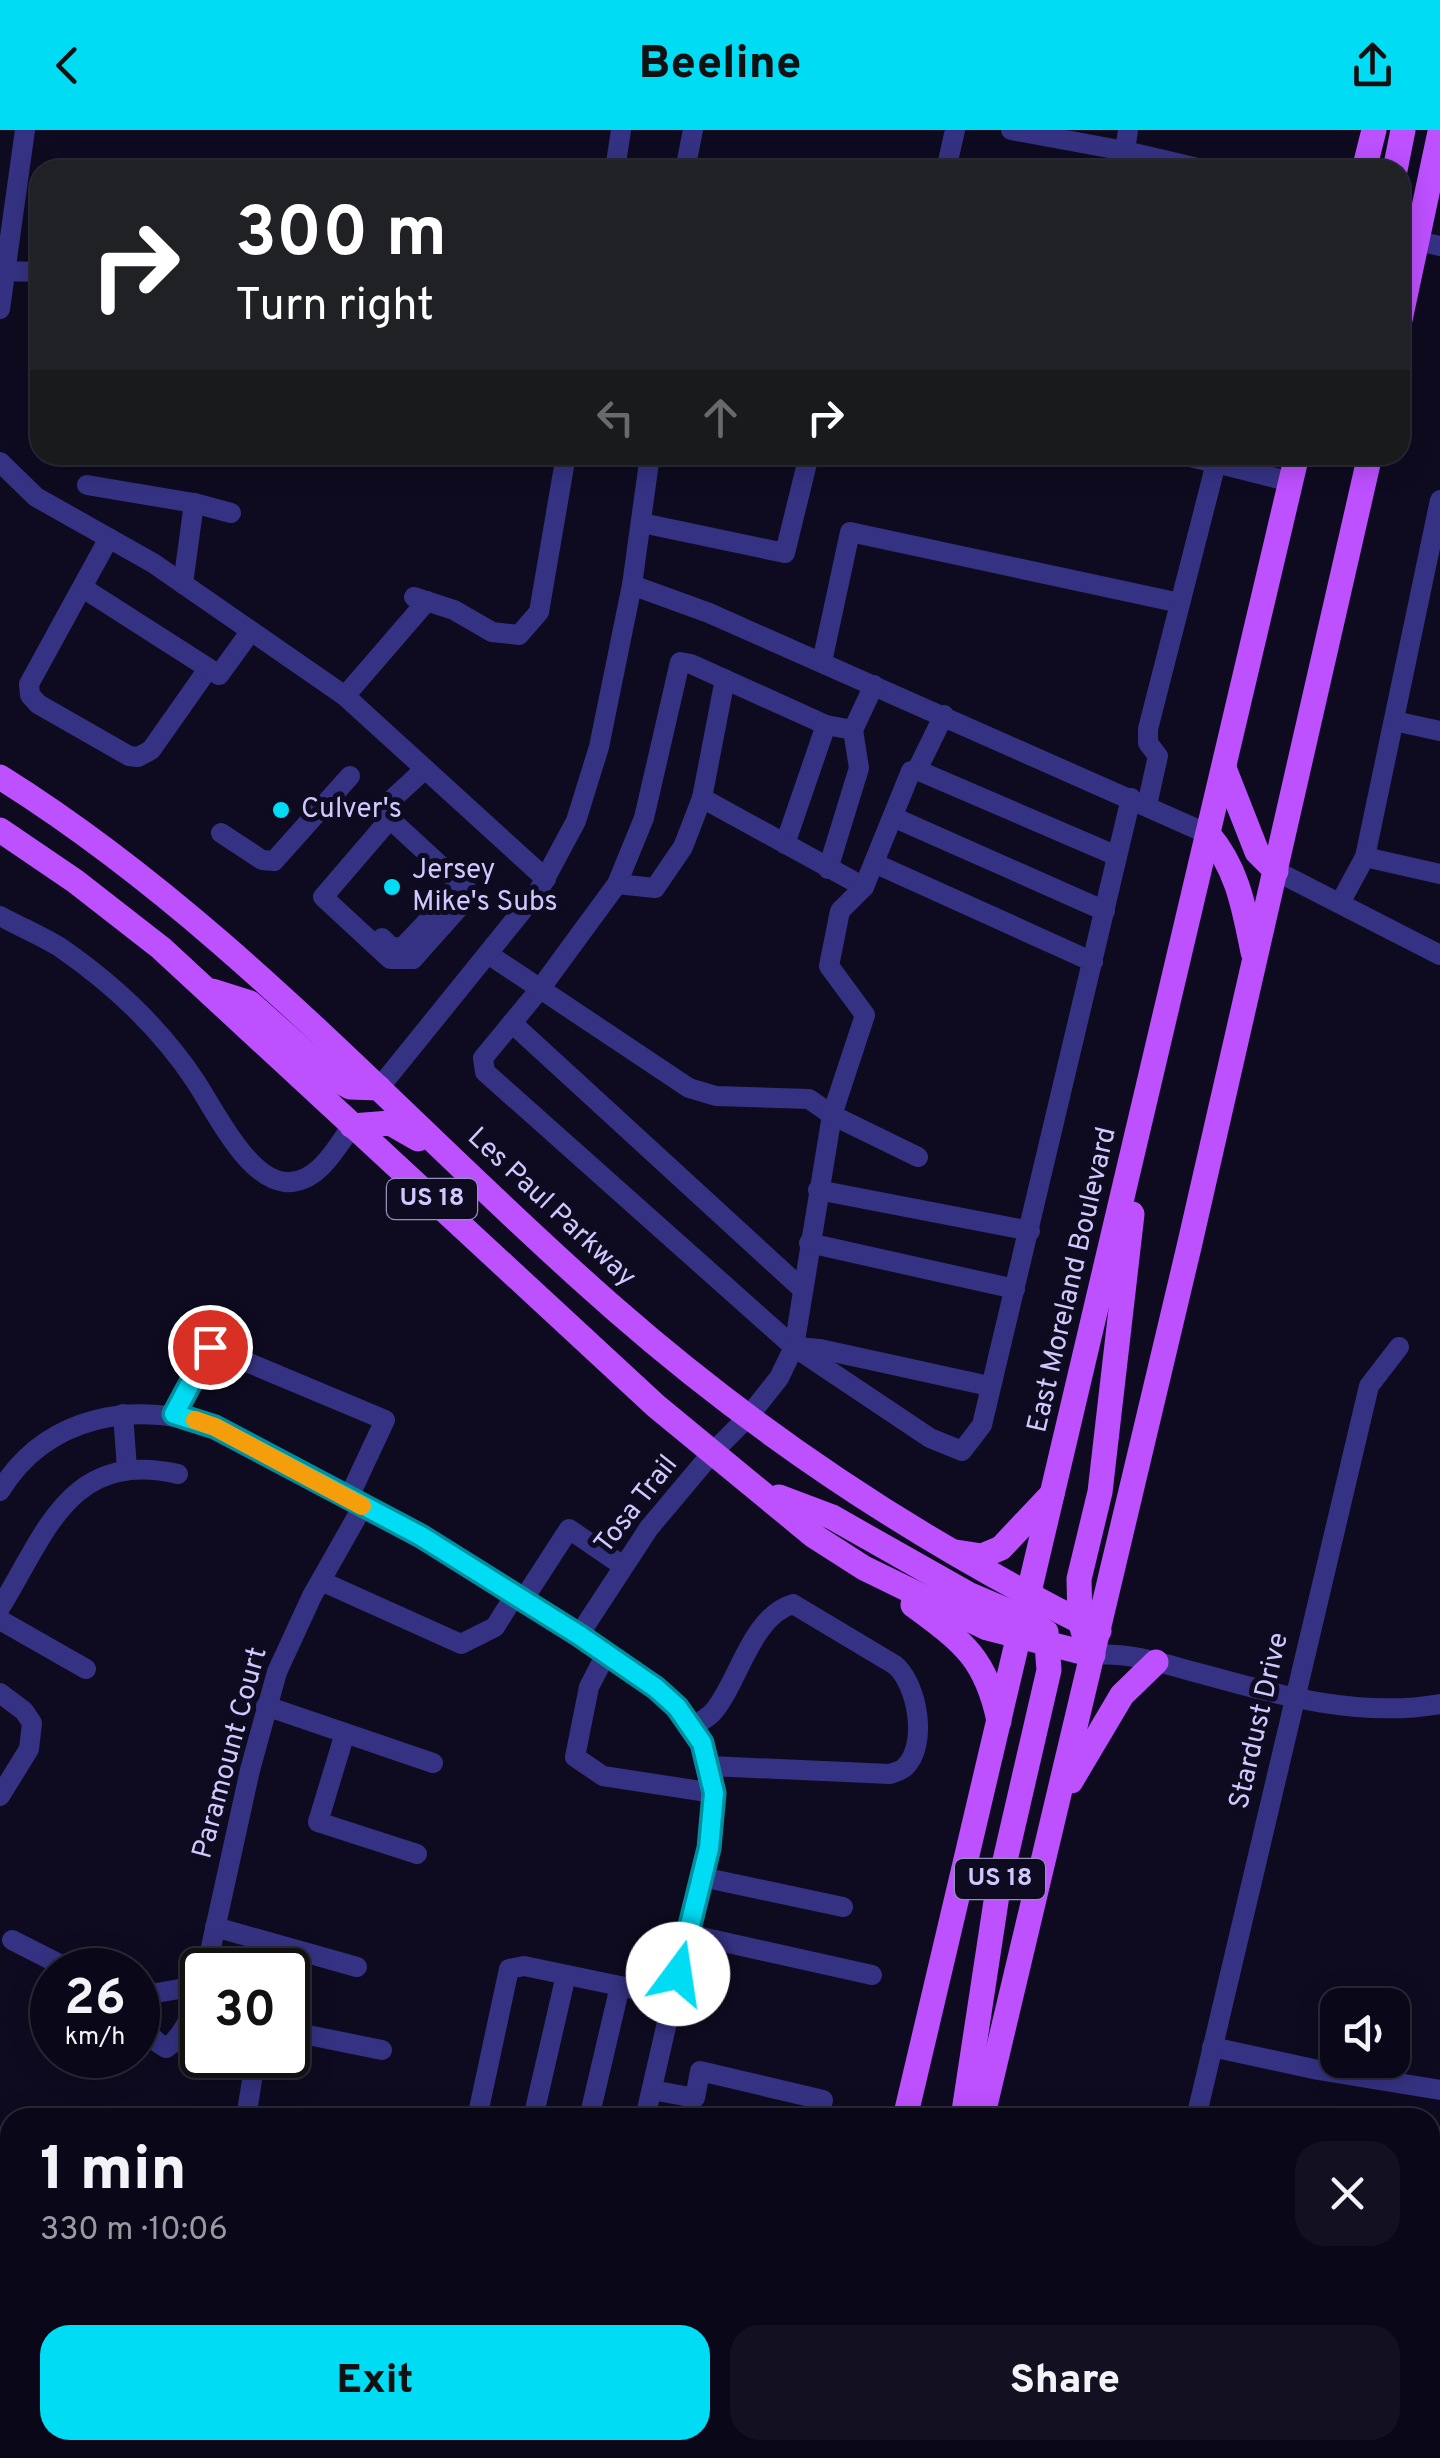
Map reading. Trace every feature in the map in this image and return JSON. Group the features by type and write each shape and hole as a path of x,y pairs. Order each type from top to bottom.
{"main road":[{"path":"1366,160 1374,130"},
{"path":"1397,160 1402,130"},
{"path":"1410,293 1428,244 1440,132"},
{"name":"East Moreland Boulevard","path":"908,2108 1000,1726 1033,1624 1053,1492 1295,465"},
{"path":"1361,493 1362,465"},
{"path":"984,2108 1058,1803 1089,1635 1276,870 1368,465"},
{"path":"1224,768 1257,852 1276,870"},
{"name":"Les Paul Parkway","path":"2,777 174,900 614,1309 748,1417 830,1474 956,1552 1033,1624 1089,1635"},
{"name":"Les Paul Parkway","path":"0,830 126,919 206,989 534,1297 814,1536 864,1568 987,1628 1033,1624 1089,1635"},
{"path":"1208,834 1236,878 1254,961"},
{"path":"206,989 250,1003 334,1079 350,1087 379,1088"},
{"path":"352,1126 390,1123 404,1128 520,1236 559,1257"},
{"path":"1089,1635 1079,1579 1100,1492 1131,1242 1134,1154"},
{"path":"760,1490 832,1517 968,1594 1033,1624"},
{"path":"956,1552 982,1556 1001,1548 1053,1492"},
{"name":"US 18","path":"864,1568 953,1634 973,1656 985,1673 1000,1726"},
{"name":"US 18","path":"964,2108 996,1895 1046,1684 1033,1624"},
{"path":"1058,1803 1122,1695 1156,1662"}],"street":[{"path":"0,309 25,130"},
{"path":"616,160 622,130"},
{"path":"687,160 693,130"},
{"path":"948,160 955,130"},
{"path":"1012,130 1126,141 1155,160"},
{"path":"4,272 30,272"},
{"path":"0,462 36,497 184,584 345,696 546,879"},
{"path":"345,696 420,599 454,610 492,632 518,635 539,612 564,465"},
{"path":"379,1088 546,879 586,795 632,585 649,465"},
{"path":"642,523 785,553 807,465"},
{"path":"853,730 826,725 680,662 644,818 616,884 540,989 482,1058 485,1072 794,1347 930,1438 962,1451 982,1425 1118,856 1158,756 1148,743 1148,728 1214,465"},
{"path":"1236,465 1291,482"},
{"path":"87,485 230,512"},
{"path":"1340,904 1365,857 1394,721 1433,570 1440,500"},
{"path":"184,584 194,503"},
{"path":"822,662 850,532 1180,603"},
{"path":"109,538 29,684 30,696 129,756 138,757 151,750 208,668"},
{"path":"632,585 710,613 1208,834"},
{"path":"83,588 219,675 251,630"},
{"path":"616,884 655,888 683,847 702,798 726,679"},
{"path":"828,869 858,768 853,730 874,685"},
{"path":"918,770 944,716"},
{"path":"1394,721 1440,731"},
{"path":"785,844 826,725"},
{"path":"390,819 330,888 390,946 402,948 464,888 390,819 386,804 425,769"},
{"path":"794,1347 832,1115 865,1015 829,966 840,911 864,887 911,771 918,770 1118,856"},
{"path":"221,833 262,860 274,861 350,776"},
{"path":"702,798 864,887"},
{"path":"893,816 1104,911"},
{"path":"1365,857 1440,874"},
{"path":"874,864 1092,962"},
{"path":"1276,870 1440,955"},
{"path":"0,916 58,946 137,1010 196,1081 234,1142 258,1167 281,1182 300,1182 320,1168 352,1126"},
{"path":"488,954 689,1088 716,1096 809,1100 918,1156"},
{"path":"512,1023 802,1289"},
{"path":"818,1190 1030,1231"},
{"path":"810,1243 1015,1288"},
{"name":"Paramount Court","path":"174,1414 210,1347 385,1420 355,1503 291,1638 266,1706 211,1948"},
{"path":"794,1347 820,1349 989,1386"},
{"name":"Tosa Trail","path":"579,1635 649,1528 712,1452 748,1417 778,1378 794,1347"},
{"name":"Stardust Drive","path":"1198,2108 1369,1386 1399,1347"},
{"path":"123,1414 127,1469"},
{"path":"0,1491 16,1470 50,1440 76,1426 123,1414 174,1414 215,1427 421,1536 656,1688 693,1727 710,1766 714,1793 711,1836 648,2108"},
{"path":"0,1608 46,1525 68,1498 127,1469 155,1468 178,1474"},
{"path":"321,1581 461,1644 495,1627 569,1530 623,1566"},
{"path":"693,1727 713,1712 746,1650 782,1608 794,1604 895,1664 914,1691 919,1716 913,1750 906,1767 890,1774 710,1766"},
{"path":"0,1620 86,1669"},
{"path":"1089,1635 1123,1653 1293,1698 1366,1709 1440,1704"},
{"path":"606,1654 589,1687 576,1757 603,1776 714,1793"},
{"path":"0,1694 24,1712 32,1724 29,1749 0,1796"},
{"path":"266,1706 434,1763"},
{"path":"345,1733 318,1822 417,1854"},
{"path":"702,1877 843,1908"},
{"path":"215,1927 357,1967"},
{"path":"688,1934 872,1976"},
{"path":"12,1940 30,1949"},
{"path":"479,2108 510,1969 524,1966 672,1998"},
{"path":"535,2108 566,1975"},
{"path":"591,2108 620,1986"},
{"path":"160,2044 166,2048 180,2035"},
{"path":"310,2035 382,2050"},
{"path":"1212,2047 1440,2090"},
{"path":"652,2090 693,2108 700,2071 823,2100 821,2108"},
{"path":"248,2108 252,2078"}],"slow traffic":[{"path":"195,1420 362,1506"}],"place":[{"name":"Culver's","path":"281,810"},
{"name":"Jersey Mike's Subs","path":"392,887"}],"route":[{"path":"210,1347 174,1414 215,1427 421,1536 579,1635 656,1688 686,1716 702,1743 714,1793 709,1848 678,1974"}]}
